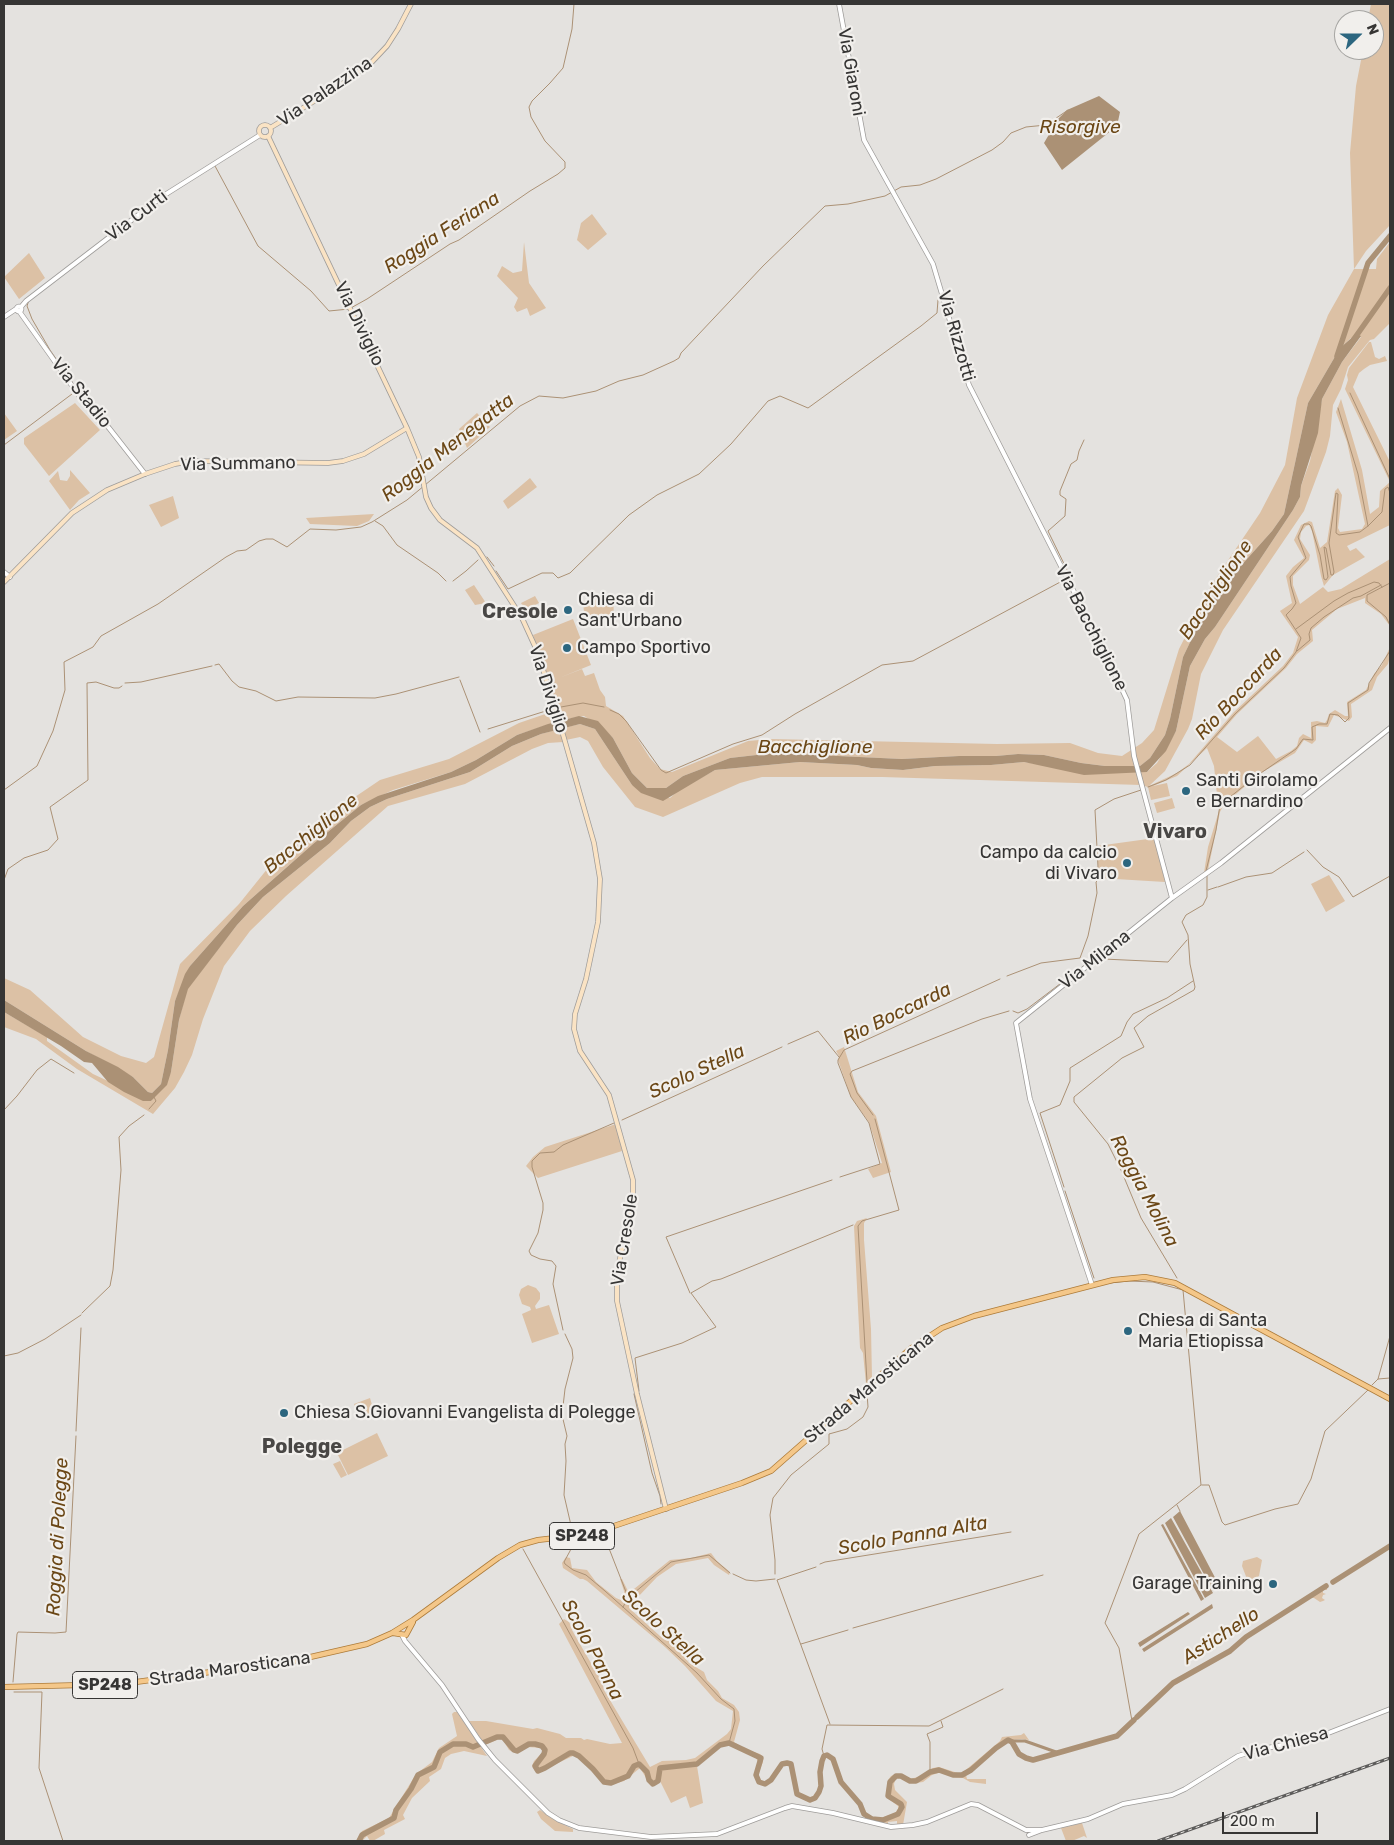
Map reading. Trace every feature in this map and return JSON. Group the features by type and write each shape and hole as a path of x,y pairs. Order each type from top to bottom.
{"main road":[{"name":"Via Palazzina","path":"270,128 339,86 371,63 398,29 410,4"},
{"name":"Via Palazzina","path":"265,124 270,128 268,136 260,135 258,129 261,126 265,124"},
{"name":"Via Diviglio","path":"268,136 407,428 419,457 425,492 431,508 436,516 477,548 522,618 538,653 594,843 599,869 599,908 586,979"},
{"name":"Via Summano","path":"4,582 77,509 107,490 146,474 175,464 192,461 328,463 343,461 364,454 407,428"},
{"name":"Via Cresole","path":"586,979 575,1014 575,1036 580,1051 608,1095 633,1180 633,1198 617,1272 617,1301 639,1402 666,1509"},
{"name":"SP248","path":"1092,1285 1131,1277 1168,1280 1390,1398"},
{"name":"Strada Marosticana","path":"401,1631 502,1555 520,1545 538,1540 585,1535 767,1474 797,1450 910,1349 942,1328 974,1316 1092,1285"},
{"name":"Strada Marosticana","path":"4,1687 105,1685 194,1675 318,1656 356,1648 392,1633 408,1632 414,1620"},
{"path":"401,1631 406,1626 408,1632"}],"street":[{"name":"Via Giaroni","path":"839,4 864,140"},
{"name":"Via Curti","path":"4,317 19,309 26,300 163,196 260,135"},
{"name":"Via Rizzotti","path":"864,140 933,264 969,385 1045,534"},
{"name":"Via Stadio","path":"19,309 80,397 109,428 146,474"},
{"name":"Via Bacchiglione","path":"1045,534 1127,700 1134,756 1172,898"},
{"path":"4,572 10,577"},
{"name":"Via Milana","path":"1092,1285 1030,1099 1016,1023 1172,898 1221,863 1390,728"},
{"path":"401,1631 410,1646 442,1685 487,1751 530,1796 559,1820 578,1828 637,1838 717,1834 792,1806 824,1811 891,1827 913,1826 971,1804 978,1805 1026,1830 1042,1830"},
{"path":"408,1632 410,1646"},
{"name":"Via Chiesa","path":"1042,1830 1088,1819 1123,1804 1172,1795 1238,1756 1315,1738 1390,1709"},
{"path":"1026,1830 1031,1841"},
{"path":"1029,1835 1042,1830"}],"shaded area":[{"path":"1371,4 1390,4 1390,225 1366,251 1354,269 1350,153 1356,86 1361,60 1384,60 1384,10 1370,10"},
{"path":"592,214 607,234 588,250 577,240 581,223"},
{"path":"524,242 529,283 546,308 530,316 527,308 517,312 514,307 518,298 497,276 502,266 513,273 522,271"},
{"path":"1390,242 1390,323 1374,339 1370,340 1348,367 1341,389 1333,405 1330,436 1326,452 1304,511 1223,630 1201,674 1192,719 1188,729 1165,771 1149,786 1177,773 1189,764 1234,712 1283,666 1293,653 1298,637 1280,611 1292,603 1286,576 1304,558 1294,540 1301,525 1309,521 1312,522 1320,548 1327,542 1335,491 1338,488 1342,495 1338,528 1340,532 1362,529 1365,524 1347,442 1336,412 1341,399 1362,470 1370,514 1379,507 1380,491 1390,482 1390,525 1347,546 1350,551 1356,548 1365,557 1333,575 1324,586 1312,531 1309,525 1306,526 1301,532 1300,539 1310,555 1309,560 1293,576 1293,585 1300,604 1323,587 1328,592 1341,589 1390,559 1390,626 1381,614 1365,603 1365,598 1337,609 1312,630 1313,641 1297,654 1286,668 1237,714 1217,737 1237,752 1258,736 1276,759 1297,746 1299,738 1303,734 1311,738 1311,722 1325,723 1329,714 1335,710 1348,716 1347,702 1366,690 1374,674 1382,665 1390,647 1390,656 1388,664 1377,677 1372,690 1351,704 1352,717 1349,721 1334,715 1328,727 1316,726 1316,740 1312,744 1304,740 1295,753 1261,773 1224,804 1220,812 1208,870 1204,873 1208,847 1222,801 1217,795 1214,766 1207,748 1177,776 1153,786 1167,783 1170,796 1151,800 1148,787 1141,785 882,777 762,777 740,783 663,817 635,807 603,767 588,741 580,737 566,740 563,728 580,724 595,729 632,785 670,798 679,790 715,770 800,762 903,770 935,766 991,765 1024,762 1147,772 1157,763 1176,731 1190,666 1205,639 1215,627 1300,497 1301,486 1310,461 1322,399 1342,362 1361,337 1351,338 1340,348 1308,403 1284,514 1272,531 1221,588 1204,613 1183,657 1165,735 1150,758 1140,766 1105,766 1044,755 1018,754 902,759 774,753 730,758 683,776 666,788 647,788 632,773 613,738 605,730 584,716 561,720 533,635 573,619 591,665 559,678 582,669 585,676 594,673 600,690 605,697 606,706 623,716 650,758 660,769 672,772 748,741 770,739 997,744 1070,743 1098,753 1122,756 1142,743 1154,730 1179,649 1212,584 1260,513 1285,465 1297,398 1328,315 1354,269 1376,269 1377,259"},
{"path":"29,253 45,278 19,299 4,277"},
{"path":"1369,342 1371,342 1375,357 1379,359 1385,356 1387,361 1370,365 1364,369 1359,373 1353,387 1390,462 1390,482 1345,389 1349,368"},
{"path":"75,403 100,430 49,476 24,444 24,438"},
{"path":"4,413 17,431 4,440"},
{"path":"477,413 490,427 467,448 459,429"},
{"path":"70,470 90,493 79,500 70,510 49,481 58,471 60,480 67,481 70,476"},
{"path":"530,478 537,487 508,509 503,501"},
{"path":"173,496 179,518 161,527 149,505"},
{"path":"374,514 369,521 357,526 310,524 306,518"},
{"path":"474,585 486,603 475,605 465,590"},
{"path":"535,596 539,603 525,610 521,603"},
{"path":"613,599 614,615 601,616 602,623 585,624 583,601"},
{"path":"554,711 556,722 517,735 476,760 451,772 393,790 361,805 313,844 243,906 190,966 175,1001 161,1084 152,1093 148,1092 133,1077 86,1051 4,1000 4,978 30,990 83,1037 121,1056 146,1063 154,1057 180,964 239,904 272,863 352,799 380,780 449,759 519,723"},
{"path":"559,729 563,742 548,743 532,749 465,784 388,806 286,896 250,931 224,966 184,1072 175,1088 153,1114 77,1069 36,1039 4,1027 4,1012 47,1037 47,1041 93,1074 151,1101 171,1072 179,1020 187,989 237,925 263,897 330,843 351,821 370,807 387,799 470,772 512,746"},
{"path":"1172,798 1175,808 1157,813 1154,803"},
{"path":"1155,838 1165,882 1099,878 1097,846"},
{"path":"1329,875 1345,901 1326,912 1311,884"},
{"path":"844,1047 858,1092 876,1116 891,1172 873,1178 868,1169 882,1163 869,1122 851,1097 838,1060 839,1056 836,1051"},
{"path":"616,1124 622,1151 538,1178 526,1166 545,1147"},
{"path":"867,1218 864,1223 864,1240 871,1329 872,1378 866,1384 863,1353 860,1348 854,1226 857,1221"},
{"path":"528,1285 536,1288 540,1293 540,1299 535,1306 536,1309 549,1305 559,1334 532,1343 522,1314 531,1310 530,1307 522,1304 519,1295 521,1289"},
{"path":"370,1398 374,1412 360,1418 354,1404"},
{"path":"377,1433 388,1456 348,1475 337,1453"},
{"path":"340,1461 347,1475 341,1478 333,1464"},
{"path":"711,1553 730,1572 729,1575 714,1565 708,1558 676,1564 657,1577 637,1598 632,1599 629,1608 660,1636 675,1645 689,1663 704,1672 707,1680 722,1698 734,1705 739,1712 740,1720 734,1742 763,1757 757,1777 761,1782 766,1781 768,1784 757,1783 755,1775 758,1762 756,1758 730,1744 718,1748 697,1766 703,1803 690,1808 686,1796 671,1803 660,1781 651,1786 640,1768 624,1781 606,1784 583,1760 575,1755 539,1772 535,1771 532,1766 534,1761 543,1752 542,1748 527,1747 515,1753 509,1750 503,1740 499,1739 485,1745 469,1721 486,1721 533,1729 537,1728 560,1734 566,1738 581,1738 610,1744 622,1743 559,1624 564,1619 571,1626 575,1624 576,1628 572,1630 602,1682 604,1690 650,1767 662,1761 695,1758 727,1734 731,1729 733,1711 716,1701 665,1647 587,1581 580,1579 563,1568 562,1563 566,1557 570,1558 572,1568 587,1570 596,1582 616,1598 623,1601 625,1597 620,1579 622,1579 629,1593 670,1560 691,1558"},
{"path":"1257,1557 1262,1560 1259,1576 1251,1581 1247,1579 1242,1566 1243,1561"},
{"path":"1327,1586 1327,1590 1323,1590 1323,1593 1326,1594 1322,1598 1325,1600 1320,1602 1314,1598 1308,1598"},
{"path":"457,1712 487,1756 464,1751 451,1754 445,1758 441,1769 429,1777 430,1781 412,1798 403,1815 405,1819 384,1830 385,1834 373,1841 370,1841 367,1836 362,1841 356,1841 362,1831 389,1818 416,1774 432,1762 439,1748 457,1736 452,1714"},
{"path":"1024,1733 1029,1740 1010,1740 1011,1743 1001,1746 966,1775 967,1779 986,1779 986,1784 970,1782 941,1772 932,1775 923,1782 916,1783 909,1783 899,1777 896,1778 894,1784 895,1790 907,1802 903,1825 897,1825 897,1821 888,1822 888,1824 878,1822 864,1815 864,1809 868,1815 881,1818 895,1813 898,1809 898,1806 886,1794 888,1780 891,1776 902,1774 911,1779 939,1767 961,1774 1000,1741 1002,1737"},
{"path":"540,1810 573,1829 573,1832 555,1831 541,1819 537,1812"},
{"path":"1082,1823 1087,1838 1084,1836 1072,1841 1066,1841 1061,1828"}],"water":[{"name":"Risorgive","path":"1099,96 1120,112 1117,126 1062,170 1044,143 1058,119 1067,110"},
{"name":"Bacchiglione","path":"1356,334 1361,336 1342,362 1322,399 1318,433 1301,486 1300,497 1215,627 1205,639 1190,666 1176,731 1166,751 1147,772 1084,775 1024,762 991,765 935,766 903,770 800,762 715,770 663,801 641,793 632,785 595,729 580,724 541,734 512,746 470,772 387,799 370,807 351,821 330,843 263,897 237,925 188,989 179,1020 171,1072 167,1085 151,1101 143,1101 124,1092 108,1082 92,1063 84,1062 4,1012 4,1000 86,1051 118,1067 133,1077 148,1092 152,1093 161,1084 175,1001 190,966 243,906 313,844 361,805 378,796 451,772 476,760 517,735 579,716 598,721 613,738 632,773 647,788 666,788 683,776 730,758 774,753 902,759 1018,754 1044,755 1105,766 1140,766 1150,758 1165,735 1183,657 1204,613 1221,588 1272,531 1284,514 1308,403 1340,348"},
{"path":"1180,1511 1220,1587 1213,1591 1173,1517"},
{"path":"1171,1518 1213,1593 1205,1598 1165,1523"},
{"path":"1163,1524 1204,1599 1201,1601 1161,1525"},
{"path":"1212,1604 1213,1608 1144,1652 1142,1649"},
{"path":"1188,1612 1190,1614 1140,1647 1138,1643"}],"waterway":[{"name":"Roggia Feriana","path":"215,166 258,246 311,291 329,311 349,309 459,240 565,168 565,162 545,141 531,117 529,107 532,101 563,68 572,29 574,4"},
{"name":"Roggia Menegatta","path":"4,790 37,766 53,731 65,690 64,662 93,647 101,636 158,604 226,557 237,551 246,550 259,541 273,539 287,547 310,529 336,530 361,527 372,522 407,500 520,406 539,396 563,398 596,391 619,381 643,375 674,361 679,358 681,353 763,266 825,206 848,204 885,196 901,187 920,185 936,179 992,150 1011,133 1026,127 1046,125 1068,110"},
{"name":"Roggia Feriana","path":"158,202 171,193"},
{"path":"1337,356 1368,263 1390,236"},
{"name":"Bacchiglione","path":"1354,339 1390,288"},
{"name":"Roggia Feriana","path":"29,300 27,306 32,319 50,350 77,389"},
{"path":"496,571 508,589 542,573 553,573 558,578 570,573 629,515 657,495 699,474 731,444 768,401 780,396 808,408 937,313 938,300"},
{"name":"Rio Boccarda","path":"1350,393 1390,479"},
{"name":"Roggia Feriana","path":"4,445 72,394"},
{"path":"1338,408 1358,474 1368,526"},
{"path":"1070,576 1048,531 1065,516 1066,499 1060,495 1060,491 1071,464 1077,460 1084,440"},
{"name":"Rio Boccarda","path":"1148,787 1166,780 1190,765 1235,714 1284,668 1296,652 1301,638 1286,615 1296,603 1290,577 1306,558 1298,537 1304,524 1311,526 1320,555 1324,579 1326,580 1328,577 1324,547 1326,548 1331,575 1334,572 1329,543 1336,493 1338,494 1336,533 1339,535 1360,532 1368,526 1382,512 1385,489 1388,487 1390,493"},
{"path":"375,521 383,526 397,545 438,573 446,581"},
{"path":"487,557 494,566"},
{"path":"453,581 478,560"},
{"path":"610,710 619,714 626,721 661,770 666,773 733,744 762,735 795,714 882,665 913,661 1064,580"},
{"path":"1296,629 1348,593 1374,582 1379,583 1382,587"},
{"name":"Roggia Molina","path":"1390,583 1367,595 1367,601 1386,617 1390,625"},
{"path":"1297,651 1310,640 1311,628 1324,617 1353,598 1361,596 1381,585"},
{"name":"Roggia Molina","path":"1206,871 1220,805 1255,777 1296,749 1303,739 1313,740 1312,727 1319,724 1327,724 1330,714 1338,715 1345,722 1349,718 1348,703 1368,690 1369,683 1390,651"},
{"path":"215,665 219,664 239,687 256,691 276,701 298,697 375,698 459,677"},
{"path":"125,683 141,682 212,666"},
{"path":"460,680 480,732"},
{"path":"4,880 8,869 24,858 48,850 58,839 50,807 88,780 87,683 96,682 114,688 122,686"},
{"path":"561,707 583,703 604,707"},
{"path":"488,729 549,710"},
{"name":"Rio Boccarda","path":"1007,976 1041,963 1080,958 1088,936 1097,893 1098,867 1095,810 1114,799 1141,790"},
{"path":"1307,850 1323,867 1339,877 1353,897 1390,876"},
{"path":"1218,887 1246,877 1272,873 1304,852"},
{"name":"Roggia Molina","path":"1177,1278 1141,1218 1108,1144 1074,1102 1074,1097 1122,1058 1144,1047 1134,1028 1148,1016 1194,990 1188,935 1182,922 1186,915 1203,905 1207,897 1207,876"},
{"path":"1208,890 1217,887"},
{"path":"1103,959 1168,962 1187,940"},
{"path":"1013,1011 1018,1013 1027,1009 1094,958"},
{"name":"Rio Boccarda","path":"840,1177 880,1164 869,1123 851,1097 838,1063 844,1050 1000,979"},
{"path":"1064,1187 1040,1113 1060,1105 1070,1081 1070,1068 1121,1036 1133,1014 1167,998 1193,981"},
{"path":"873,1115 857,1093 850,1074 852,1071 982,1019 1009,1011"},
{"name":"Scolo Stella","path":"788,1044 818,1031 839,1057"},
{"name":"Scolo Stella","path":"622,1120 782,1047"},
{"path":"4,1110 37,1070 51,1059 74,1073"},
{"path":"149,1109 156,1101 154,1097"},
{"path":"82,1313 110,1286 121,1170 119,1137 129,1126 144,1115"},
{"path":"867,1382 858,1226 862,1221 899,1210 875,1119"},
{"name":"Scolo Stella","path":"563,1330 553,1284 556,1266 552,1261 531,1255 529,1251 538,1233 543,1210 543,1203 532,1167 532,1161 540,1153 554,1152 563,1145 614,1123"},
{"name":"Rio Boccarda","path":"690,1293 666,1237 832,1180"},
{"path":"1065,1191 1094,1278"},
{"name":"Roggia Molina","path":"639,1391 635,1358 682,1343 716,1327 691,1293 712,1281 853,1225"},
{"name":"Roggia Molina","path":"1110,1283 1129,1281 1153,1282 1183,1290 1201,1485"},
{"path":"4,1356 18,1353 45,1339 81,1315"},
{"name":"Roggia di Polegge","path":"76,1431 81,1328"},
{"name":"Scolo Stella","path":"565,1334 572,1349 573,1358 565,1389 562,1415 567,1436 565,1444 564,1495 573,1534"},
{"path":"1378,1379 1390,1336"},
{"path":"1372,1385 1378,1379 1390,1378"},
{"path":"1202,1485 1209,1485 1222,1522 1225,1525 1275,1509 1298,1504 1311,1479 1325,1431 1368,1390"},
{"path":"775,1574 770,1515 773,1498 791,1475 829,1444 829,1434 847,1429 863,1417 868,1407 867,1393"},
{"name":"Roggia Molina","path":"634,1394 661,1504"},
{"name":"Roggia di Polegge","path":"13,1682 18,1632 66,1632 76,1436"},
{"name":"Roggia Molina","path":"1132,1721 1119,1648 1105,1623 1139,1534 1201,1485"},
{"path":"1177,1505 1180,1511"},
{"name":"Scolo Panna Alta","path":"820,1564 1011,1532"},
{"name":"Roggia Molina","path":"603,1533 628,1597"},
{"name":"Scolo Stella","path":"574,1541 564,1562 565,1564 573,1570 586,1575 605,1591 697,1673 721,1699 734,1709 735,1721 729,1743"},
{"name":"Astichello","path":"1333,1582 1390,1546"},
{"name":"Scolo Panna","path":"523,1549 633,1748 639,1764"},
{"path":"623,1607 628,1598 671,1562 709,1555 730,1573"},
{"path":"816,1567 777,1580 830,1724"},
{"path":"733,1574 746,1580 775,1579"},
{"path":"853,1628 1043,1575"},
{"name":"Astichello","path":"1137,1717 1173,1683 1230,1651 1246,1637 1326,1586"},
{"path":"801,1644 848,1630"},
{"path":"824,1756 822,1749 827,1725 929,1726 1003,1689"},
{"name":"Roggia di Polegge","path":"14,1692 42,1692 39,1768 63,1841"},
{"name":"Astichello","path":"359,1841 362,1835 394,1818 396,1810 411,1789 418,1775 434,1767 440,1752 453,1744 466,1744 473,1747 497,1737 503,1737 517,1751 529,1744 542,1746 545,1750 544,1754 535,1766 538,1771 573,1753 593,1769 604,1782 611,1783 628,1776 634,1766 639,1764 647,1772 649,1780 653,1784 658,1781 660,1768 697,1764 720,1745 729,1743 761,1758 756,1775 759,1782 765,1784 771,1780 782,1764 791,1764 797,1794 810,1800 815,1798 819,1792 822,1761 824,1756 827,1755 833,1759 841,1782 860,1804 864,1814 872,1819 883,1820 898,1814 902,1807 901,1804 888,1796 890,1782 896,1776 916,1781 930,1772 939,1770 953,1775 962,1775 1008,1740 1012,1742 1019,1754 1033,1760 1117,1736 1134,1720"},
{"path":"930,1773 930,1742 927,1734 943,1727 941,1721"},
{"path":"1010,1741 1025,1741 1056,1752"}],"railway":[{"path":"1158,1841 1390,1758"}],"place":[{"name":"Chiesa di Sant'Urbano","path":"568,610"},
{"name":"Campo Sportivo","path":"567,648"},
{"name":"Santi Girolamo e Bernardino","path":"1186,791"},
{"name":"Campo da calcio di Vivaro","path":"1127,863"},
{"name":"Chiesa di Santa Maria Etiopissa","path":"1128,1331"},
{"name":"Chiesa S.Giovanni Evangelista di Polegge","path":"284,1413"},
{"name":"Garage Training","path":"1273,1584"}],"district":[{"name":"Cresole","path":"520,612"},
{"name":"Vivaro","path":"1175,832"},
{"name":"Polegge","path":"302,1447"}]}
